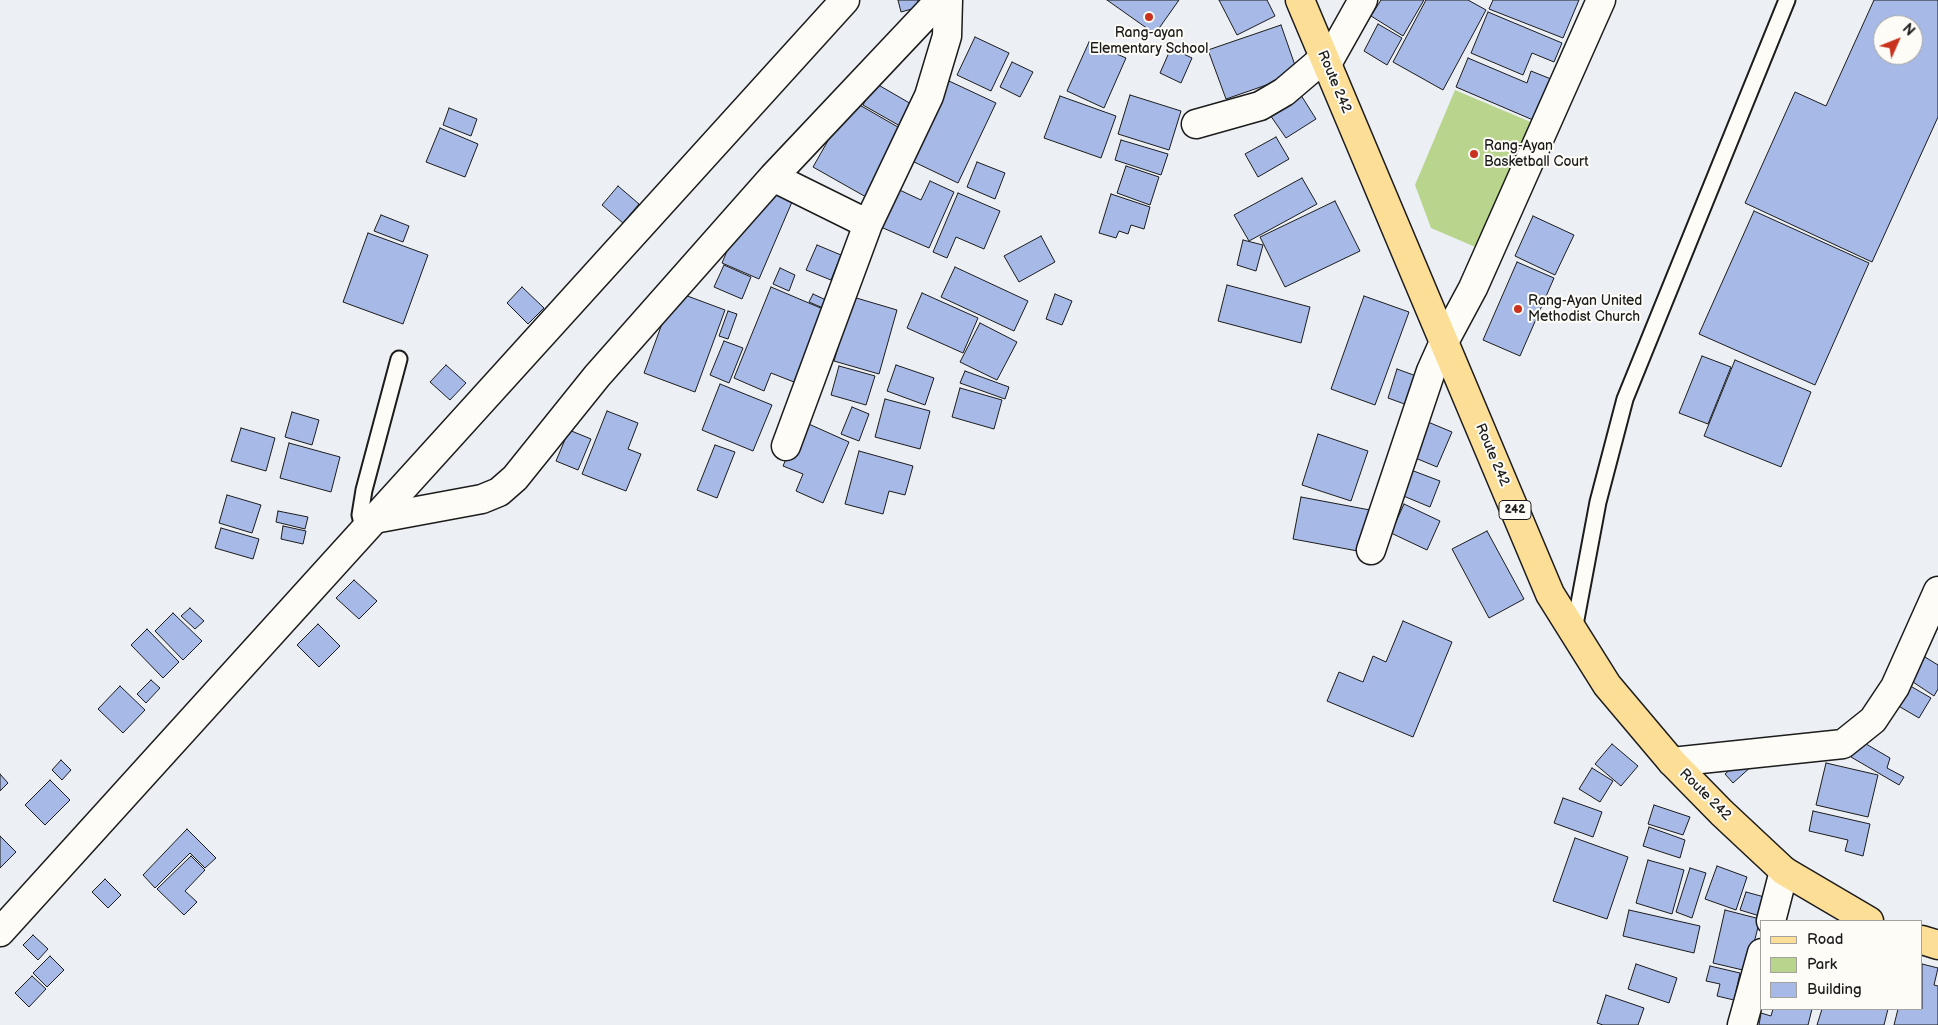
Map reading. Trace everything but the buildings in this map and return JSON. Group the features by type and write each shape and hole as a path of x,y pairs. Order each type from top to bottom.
{"main road":[{"name":"Route 242","path":"1300,0 1550,594 1607,685 1672,762 1722,813 1784,871 1867,920"},
{"path":"1923,940 1938,945"}],"street":[{"path":"0,932 845,0"},
{"path":"369,525 482,499 499,492 515,478 597,376 773,177 940,0"},
{"path":"786,446 868,224 929,96 948,36 948,0"},
{"path":"1196,124 1260,106 1284,92 1326,61 1363,0"},
{"path":"1370,550 1444,342 1473,288 1601,0"},
{"path":"773,177 868,224"},
{"path":"1672,762 1843,744 1873,720 1895,687 1938,591"},
{"path":"1770,920 1784,871"},
{"path":"1742,1025 1760,960"}],"lane":[{"path":"1573,631 1598,502 1625,399 1787,0"},
{"path":"369,525 360,515 364,490 399,359"}],"green space":[{"name":"Rang-Ayan Basketball Court","path":"1455,90 1533,123 1480,249 1431,228 1415,185"}],"place":[{"name":"Rang-ayan Elementary School","path":"1149,17"},
{"name":"Rang-Ayan Basketball Court","path":"1474,154"},
{"name":"Rang-Ayan United Methodist Church","path":"1518,309"}]}
